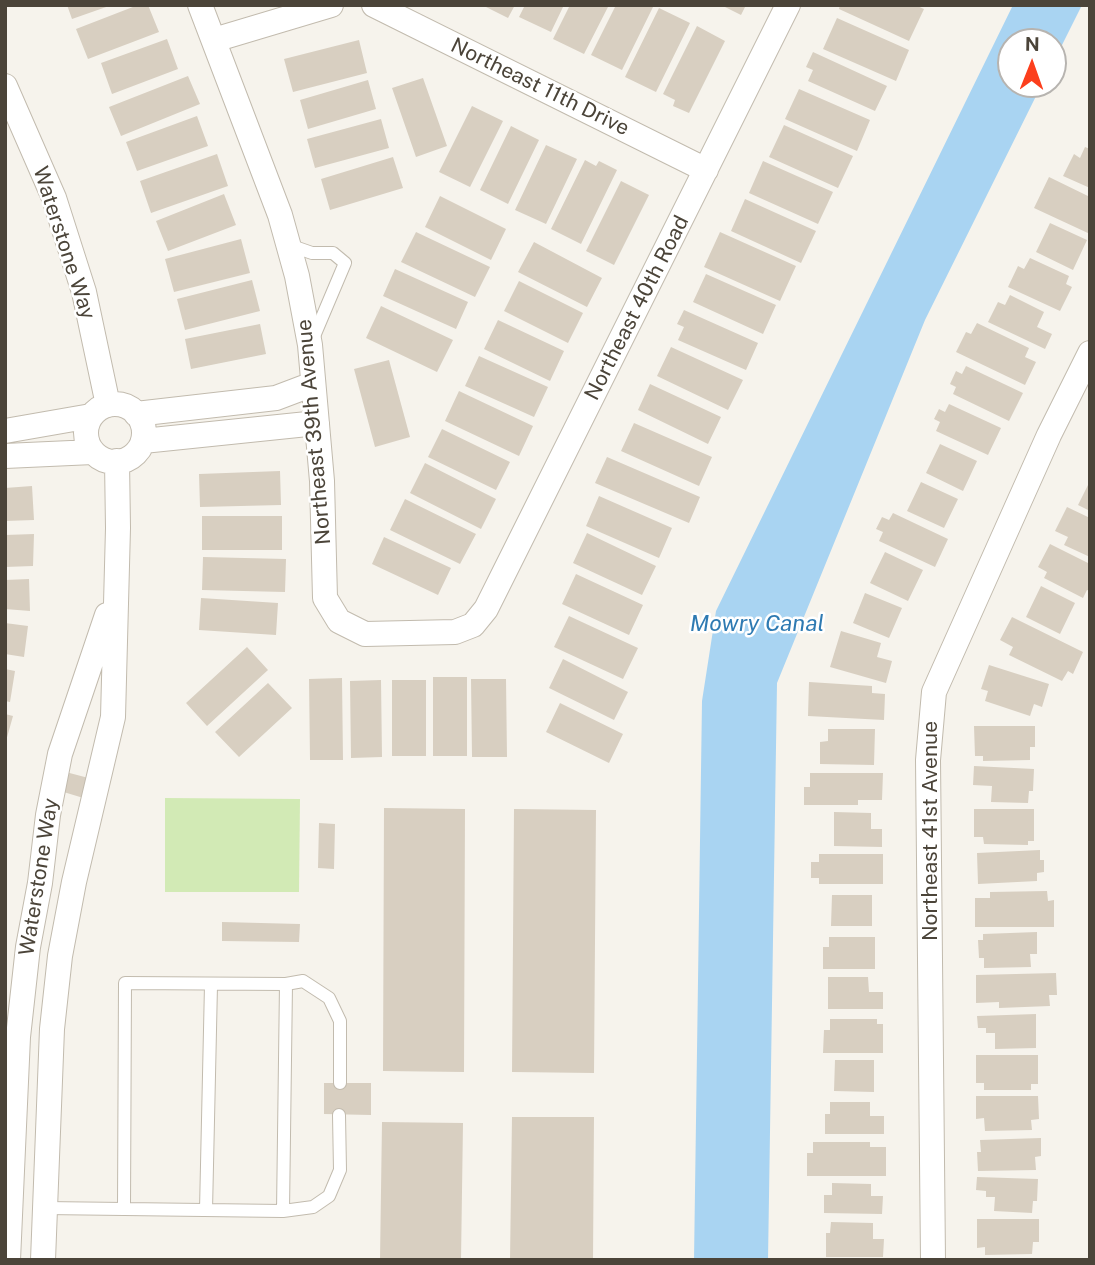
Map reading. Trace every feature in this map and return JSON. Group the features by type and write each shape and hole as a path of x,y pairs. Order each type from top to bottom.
{"street":[{"name":"Northeast 39th Avenue","path":"200,5 280,215 297,276 310,345 322,481 325,598 339,621"},
{"path":"214,40 331,5"},
{"name":"Northeast 11th Drive","path":"374,5 706,170"},
{"name":"Northeast 40th Road","path":"339,621 365,634 455,632 473,625 486,609 788,5"},
{"name":"Waterstone Way","path":"5,86 54,198 84,292 100,411"},
{"name":"Northeast 41st Avenue","path":"933,1260 928,760 934,692 1049,435 1090,353"},
{"path":"136,414 276,398 313,384"},
{"path":"5,431 119,405 136,414 142,422 143,441 139,450 131,457 117,461 101,459 93,452 86,434 100,411"},
{"path":"143,441 317,424"},
{"path":"5,456 93,452"},
{"name":"Waterstone Way","path":"44,1260 52,1029 58,980 74,883 113,717 117,461"},
{"name":"Waterstone Way","path":"8,1260 18,1037 27,947 40,883 48,815 60,754 116,587"}],"lane":[{"path":"288,245 312,253 333,253 345,263 310,345"},
{"path":"124,1207 125,983 211,985 286,984 303,981 329,998 340,1021 340,1083"},
{"path":"283,1211 286,984"},
{"path":"206,1210 211,985"},
{"path":"45,1208 283,1211 313,1207 329,1196 340,1170 340,1115"}],"green space":[{"path":"165,798 300,799 299,892 165,892"}],"water":[{"name":"Mowry Canal","path":"1013,5 1082,5 1067,35 1067,28 1002,28"},
{"name":"Mowry Canal","path":"997,38 997,98 1035,98 925,320 777,683 768,1260 694,1260 702,701 716,611"}],"building":[{"path":"67,5 109,5 109,6 72,19"},
{"path":"138,5 148,5 159,32 88,59 76,29"},
{"path":"482,5 515,5 508,18"},
{"path":"525,5 564,5 551,32 519,17"},
{"path":"570,5 609,5 584,54 553,39"},
{"path":"616,5 654,5 622,70 591,55"},
{"path":"721,5 746,5 741,15"},
{"path":"840,5 915,5 924,9 909,41 839,9"},
{"path":"659,8 690,23 656,92 625,77"},
{"path":"837,18 909,50 896,81 823,49"},
{"path":"697,26 725,41 689,113 673,106 675,100 663,94"},
{"path":"167,39 178,69 112,94 101,63"},
{"path":"359,40 367,73 293,92 284,59"},
{"path":"813,52 887,86 875,111 808,81 813,70 806,67"},
{"path":"188,76 200,104 121,136 109,107"},
{"path":"423,78 447,146 416,157 392,88"},
{"path":"368,80 376,109 308,129 300,100"},
{"path":"799,89 870,120 857,151 785,119"},
{"path":"472,106 503,121 470,187 439,172"},
{"path":"197,116 208,146 137,171 126,142"},
{"path":"381,119 389,148 315,168 307,139"},
{"path":"784,125 853,156 838,188 769,157"},
{"path":"511,126 539,140 508,204 480,190"},
{"path":"546,145 577,159 546,224 515,210"},
{"path":"1085,147 1090,149 1090,188 1063,176 1074,154 1080,158"},
{"path":"217,154 228,186 151,213 140,181"},
{"path":"393,157 403,188 330,210 321,179"},
{"path":"585,160 596,166 599,161 617,170 581,244 551,229"},
{"path":"763,161 833,192 818,224 749,193"},
{"path":"1049,177 1090,197 1090,234 1034,208"},
{"path":"621,181 649,195 614,265 586,251"},
{"path":"224,194 236,225 168,251 156,221"},
{"path":"440,196 506,229 491,260 425,227"},
{"path":"745,199 816,231 801,263 731,231"},
{"path":"1050,223 1087,240 1073,270 1036,252"},
{"path":"416,232 490,267 475,297 401,262"},
{"path":"720,232 796,266 780,301 704,267"},
{"path":"241,239 250,273 174,292 165,259"},
{"path":"534,242 602,278 587,307 518,272"},
{"path":"1030,258 1069,276 1066,284 1072,287 1060,311 1008,287 1018,266 1024,269"},
{"path":"395,269 468,302 456,329 383,296"},
{"path":"706,274 776,305 763,334 693,302"},
{"path":"252,280 260,311 185,330 177,299"},
{"path":"519,281 583,313 568,343 504,311"},
{"path":"1010,295 1044,312 1037,327 1052,334 1045,349 988,322 998,302 1005,305"},
{"path":"381,306 453,340 437,372 366,338"},
{"path":"684,310 758,343 746,370 678,340 684,327 677,324"},
{"path":"498,320 564,351 550,381 484,349"},
{"path":"977,323 1029,348 1025,357 1036,362 1025,385 956,352 966,332 971,334"},
{"path":"260,324 266,354 191,369 185,339"},
{"path":"671,347 743,380 728,410 657,376"},
{"path":"479,356 548,387 534,417 465,386"},
{"path":"389,360 410,437 375,447 354,369"},
{"path":"966,366 1023,393 1009,421 953,394 956,387 950,384 956,371 962,374"},
{"path":"650,384 721,417 708,444 638,410"},
{"path":"459,391 533,426 519,456 445,421"},
{"path":"949,404 1001,428 988,455 936,431 940,422 934,419 939,409 945,412"},
{"path":"634,423 712,457 699,486 621,451"},
{"path":"442,429 510,462 496,490 428,457"},
{"path":"940,444 977,461 963,491 926,473"},
{"path":"607,457 700,497 689,523 595,483"},
{"path":"425,463 496,499 481,529 410,493"},
{"path":"280,471 281,505 200,507 199,474"},
{"path":"1090,481 1090,511 1078,505"},
{"path":"921,482 958,499 944,528 907,511"},
{"path":"32,486 34,520 5,521 5,488"},
{"path":"599,496 672,528 659,558 586,526"},
{"path":"405,499 476,534 460,564 390,530"},
{"path":"1067,507 1090,518 1090,557 1064,545 1068,537 1055,531"},
{"path":"893,513 948,539 935,567 879,541 883,532 876,529 882,517 889,520"},
{"path":"202,516 282,516 282,550 202,550"},
{"path":"587,533 656,566 642,595 573,563"},
{"path":"34,534 33,566 5,567 5,535"},
{"path":"384,537 451,568 438,595 372,564"},
{"path":"1050,544 1090,564 1090,591 1087,590 1083,598 1044,578 1047,572 1038,567"},
{"path":"885,552 923,570 908,601 870,583"},
{"path":"203,557 286,559 285,592 202,590"},
{"path":"576,574 643,605 629,635 562,604"},
{"path":"29,579 30,611 5,609 5,580"},
{"path":"1041,586 1075,603 1060,634 1026,617"},
{"path":"865,593 902,608 889,638 853,623"},
{"path":"201,598 278,603 276,635 199,630"},
{"path":"569,616 638,648 623,679 554,647"},
{"path":"1012,617 1083,652 1073,674 1068,671 1062,681 1009,655 1013,647 1000,640"},
{"path":"5,623 28,626 24,657 5,654"},
{"path":"841,631 881,643 877,657 892,661 886,683 830,667"},
{"path":"247,647 268,670 207,726 186,703"},
{"path":"563,659 628,692 614,720 549,688"},
{"path":"989,665 1049,684 1042,707 1034,704 1030,716 985,701 988,691 981,689"},
{"path":"5,669 15,671 10,702 5,701"},
{"path":"433,677 467,677 467,756 433,756"},
{"path":"342,678 343,760 310,760 309,679"},
{"path":"471,679 506,679 507,757 472,757"},
{"path":"381,680 382,757 351,758 350,681"},
{"path":"392,680 426,680 426,756 392,756"},
{"path":"809,682 872,686 872,693 885,694 884,720 808,716"},
{"path":"268,683 292,708 239,757 215,732"},
{"path":"560,703 623,734 609,763 546,732"},
{"path":"5,714 13,716 6,741 5,741"},
{"path":"974,726 1035,726 1035,747 1030,747 1030,760 983,761 983,756 975,756"},
{"path":"828,729 875,729 874,765 820,764 820,742 828,741"},
{"path":"974,766 1034,769 1033,791 1029,791 1028,803 991,802 992,786 973,785"},
{"path":"62,771 96,780 90,800 57,790"},
{"path":"810,773 883,773 882,800 858,800 858,805 804,805 804,787 810,787"},
{"path":"384,808 465,809 464,1072 383,1071"},
{"path":"514,809 596,810 594,1073 512,1072"},
{"path":"974,809 1034,809 1034,841 1028,841 1028,845 984,844 983,837 974,837"},
{"path":"834,812 871,813 871,829 882,829 882,847 834,846"},
{"path":"319,823 335,824 334,869 318,868"},
{"path":"1040,850 1040,860 1044,860 1044,872 1037,873 1037,881 978,884 977,853"},
{"path":"819,854 883,854 883,884 819,884 819,878 811,878 811,862 819,862"},
{"path":"1047,891 1048,901 1054,900 1054,927 975,927 975,898 990,898 990,892"},
{"path":"832,895 872,895 872,926 831,926"},
{"path":"222,922 300,924 299,942 222,941"},
{"path":"1037,932 1037,954 1030,954 1031,967 984,968 984,958 979,958 978,940 983,940 983,934"},
{"path":"829,937 875,937 875,969 823,969 823,947 829,947"},
{"path":"1056,973 1057,995 1049,995 1050,1006 999,1008 999,1002 976,1003 976,975"},
{"path":"828,977 868,977 869,992 883,992 883,1009 828,1009"},
{"path":"1036,1014 1036,1048 995,1049 995,1033 986,1033 986,1028 978,1028 977,1016"},
{"path":"830,1019 877,1019 877,1024 883,1024 883,1053 823,1053 824,1030 830,1030"},
{"path":"976,1055 1038,1055 1038,1084 1031,1084 1031,1090 984,1090 984,1083 976,1083"},
{"path":"835,1060 874,1060 874,1092 834,1091"},
{"path":"324,1083 371,1083 371,1115 324,1114"},
{"path":"976,1096 1038,1096 1039,1119 1031,1120 1032,1130 985,1131 984,1118 976,1119"},
{"path":"830,1102 870,1102 870,1116 884,1116 884,1134 825,1134 825,1114 830,1114"},
{"path":"512,1117 594,1117 593,1260 510,1260"},
{"path":"382,1122 463,1123 461,1260 380,1260"},
{"path":"1041,1138 1041,1156 1035,1157 1036,1170 978,1171 977,1152 981,1152 980,1140"},
{"path":"813,1142 870,1142 870,1147 886,1147 886,1176 807,1176 807,1153 813,1153"},
{"path":"977,1177 1038,1179 1037,1201 1033,1201 1032,1213 994,1211 995,1197 986,1197 986,1191 976,1190"},
{"path":"832,1183 871,1184 871,1196 883,1196 882,1214 824,1213 824,1195 832,1195"},
{"path":"977,1219 1039,1219 1039,1242 1033,1242 1032,1254 985,1255 985,1247 977,1248"},
{"path":"831,1222 873,1223 873,1239 884,1239 883,1257 826,1257 826,1233 830,1233"}]}
